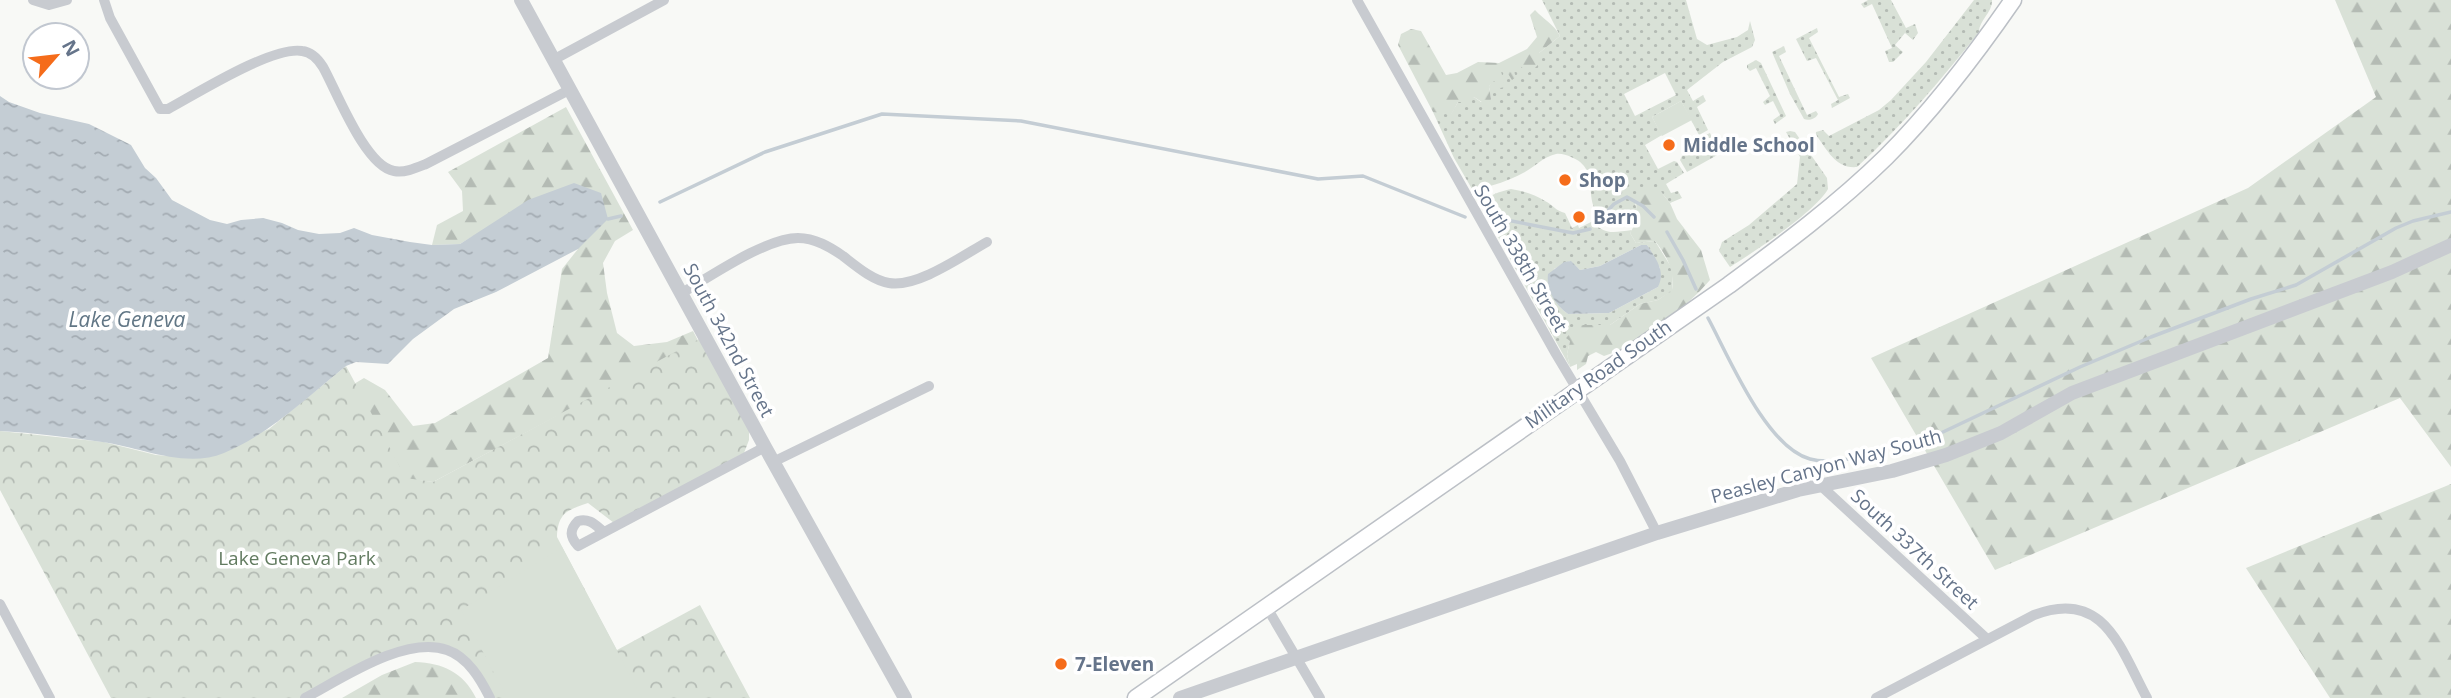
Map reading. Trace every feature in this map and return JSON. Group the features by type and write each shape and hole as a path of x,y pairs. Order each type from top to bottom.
{"main road":[{"name":"Military Road South","path":"1142,696 1266,606 1761,261 1851,189 1887,156 1933,106 2013,0"}],"street":[{"path":"33,0 49,5 67,0"},
{"path":"104,0 110,18 160,108 168,109 268,58 287,52 305,51 315,57 323,67 371,155 394,171 412,169 436,160 569,90"},
{"name":"South 342nd Street","path":"521,0 905,698"},
{"path":"553,60 663,0"},
{"name":"South 338th Street","path":"1357,0 1576,389 1620,461 1657,533"},
{"path":"682,293 760,249 798,238 830,247 875,278 889,283 903,283 934,271 987,242"},
{"name":"Peasley Canyon Way South","path":"1180,698 1657,533 1819,484 1882,474 1946,455 2001,433 2072,393 2392,272 2451,246"},
{"name":"Peasley Canyon Way South","path":"2392,272 2451,255"},
{"path":"774,462 929,386"},
{"path":"604,532 765,447"},
{"name":"South 337th Street","path":"1819,484 1987,639"},
{"path":"0,604 50,698"},
{"path":"1266,606 1320,698"},
{"path":"1876,698 2046,610 2076,607 2106,625 2147,698"},
{"path":"304,698 377,660 415,649 433,648 448,650 463,660 482,681 491,698"}],"green space":[{"path":"1542,0 1686,0 1697,39 1707,45 1737,37 1748,30 1750,21 1755,40 1752,47 1723,62 1687,90 1693,101 1703,95 1706,101 1697,107 1708,130 1699,135 1681,101 1652,117 1662,135 1645,145 1658,169 1677,162 1684,173 1666,184 1671,193 1678,191 1682,198 1670,203 1661,192 1635,203 1636,224 1608,220 1595,209 1586,169 1580,162 1559,154 1546,158 1512,178 1478,190 1472,189 1433,112 1451,114 1458,102 1474,97 1481,102 1491,99 1489,86 1500,71 1516,61 1539,53 1560,36","holes":["1665,73 1676,95 1635,116 1624,94"]},
{"path":"1868,0 1891,0 1906,28 1915,24 1918,33 1913,40 1905,33 1895,45 1903,52 1893,62 1889,62 1885,51 1892,48 1872,4 1864,8 1861,4"},
{"path":"1974,0 1992,0 1979,32 1905,119 1857,167 1843,165 1833,158 1816,132 1823,130 1829,136 1879,110 1891,100 1926,62"},
{"path":"2335,0 2451,0 2451,467 2400,398 1995,570 1871,358 2248,188 2376,97"},
{"path":"1535,10 1560,36 1539,53 1537,66 1528,73 1516,62 1512,66 1516,77 1512,80 1505,69 1501,71 1505,87 1500,88 1494,81 1489,86 1491,99 1488,106 1474,97 1469,102 1458,102 1451,115 1433,112 1398,45 1401,34 1411,29 1421,31 1446,75 1457,73 1478,62 1499,63 1527,49 1537,37 1530,15"},
{"path":"1817,28 1818,32 1809,38 1839,97 1848,94 1850,98 1832,108 1831,104 1838,100 1816,58 1807,61 1796,39"},
{"path":"1784,46 1786,52 1779,56 1807,115 1816,111 1818,114 1812,119 1804,119 1772,52"},
{"path":"1756,60 1761,63 1786,116 1775,124 1773,120 1780,115 1773,101 1765,105 1763,102 1770,96 1756,68 1750,71 1747,68 1747,65"},
{"path":"1681,101 1692,120 1662,136 1652,117"},
{"path":"566,107 633,230 615,241 603,263 617,333 634,346 667,342 693,331 744,428 557,416 433,482 406,479 334,396 364,378 385,390 413,426 435,423 548,358 562,269 578,249 473,236 460,244 432,245 437,225 463,211 462,191 448,172"},
{"path":"1786,132 1795,132 1827,178 1828,189 1798,220 1730,267 1719,251 1722,242 1749,225 1797,184 1800,157"},
{"path":"1710,133 1714,142 1724,139 1728,149 1687,172 1680,160 1682,156 1703,148 1701,137"},
{"path":"1651,186 1661,192 1670,203 1677,219 1701,250 1710,280 1675,314 1646,335 1604,356 1596,352 1588,356 1586,364 1577,370 1577,364 1570,367 1567,354 1570,341 1566,338 1578,325 1610,325 1640,304 1658,300 1672,290 1671,270 1655,241 1636,243 1630,233 1636,218 1638,191"},
{"path":"1511,189 1533,195 1565,213 1572,228 1578,225 1579,228 1593,221 1606,231 1632,230 1630,233 1636,243 1655,241 1673,270 1672,291 1658,300 1640,304 1610,325 1596,325 1570,341 1567,354 1570,367 1481,206 1490,196","holes":["1641,245 1647,245 1660,268 1658,287 1609,313 1568,314 1558,304 1552,289 1554,269 1570,261 1580,270 1600,266"]},
{"name":"Lake Geneva Park","path":"701,338 749,427 749,440 744,453 614,523 588,503 574,508 565,514 559,523 557,537 617,650 700,605 750,698 490,698 482,681 448,650 398,653 305,698 111,698 0,490 0,431 104,442 156,455 197,458 269,429 346,366 406,478 433,482"},
{"path":"2451,484 2451,698 2330,698 2246,568"},
{"path":"562,547 642,698 507,698 461,610"},
{"path":"415,662 435,664 458,675 476,698 342,698 382,675"}],"water":[{"name":"Lake Geneva","path":"0,96 40,113 89,124 131,145 145,168 172,200 210,220 227,224 263,218 319,234 340,233 354,228 372,235 410,242 432,245 460,244 528,200 574,183 601,193 608,219 578,249 496,292 454,309 413,339 388,364 356,362 346,366 273,425 224,453 194,459 178,458 102,442 0,431"},
{"path":"1641,245 1647,245 1659,265 1661,276 1658,287 1609,313 1568,314 1555,302 1548,286 1548,274 1564,262 1571,261 1580,270 1600,266"}],"waterway":[{"path":"660,202 765,152 882,114 1021,121 1318,179 1363,176 1465,217"},
{"path":"1601,218 1614,204 1627,197 1643,206 1654,217"},
{"path":"1924,441 2080,367 2151,337 2296,285 2396,228 2451,212"},
{"path":"608,219 621,216"},
{"path":"1491,217 1573,233 1590,229"},
{"path":"1667,232 1696,289"},
{"path":"1708,318 1750,399 1778,437 1794,451 1810,459 1824,461 1869,456"}],"place":[{"name":"Middle School","path":"1669,145"},
{"name":"Shop","path":"1565,180"},
{"name":"Barn","path":"1579,217"},
{"name":"7-Eleven","path":"1061,664"}]}
